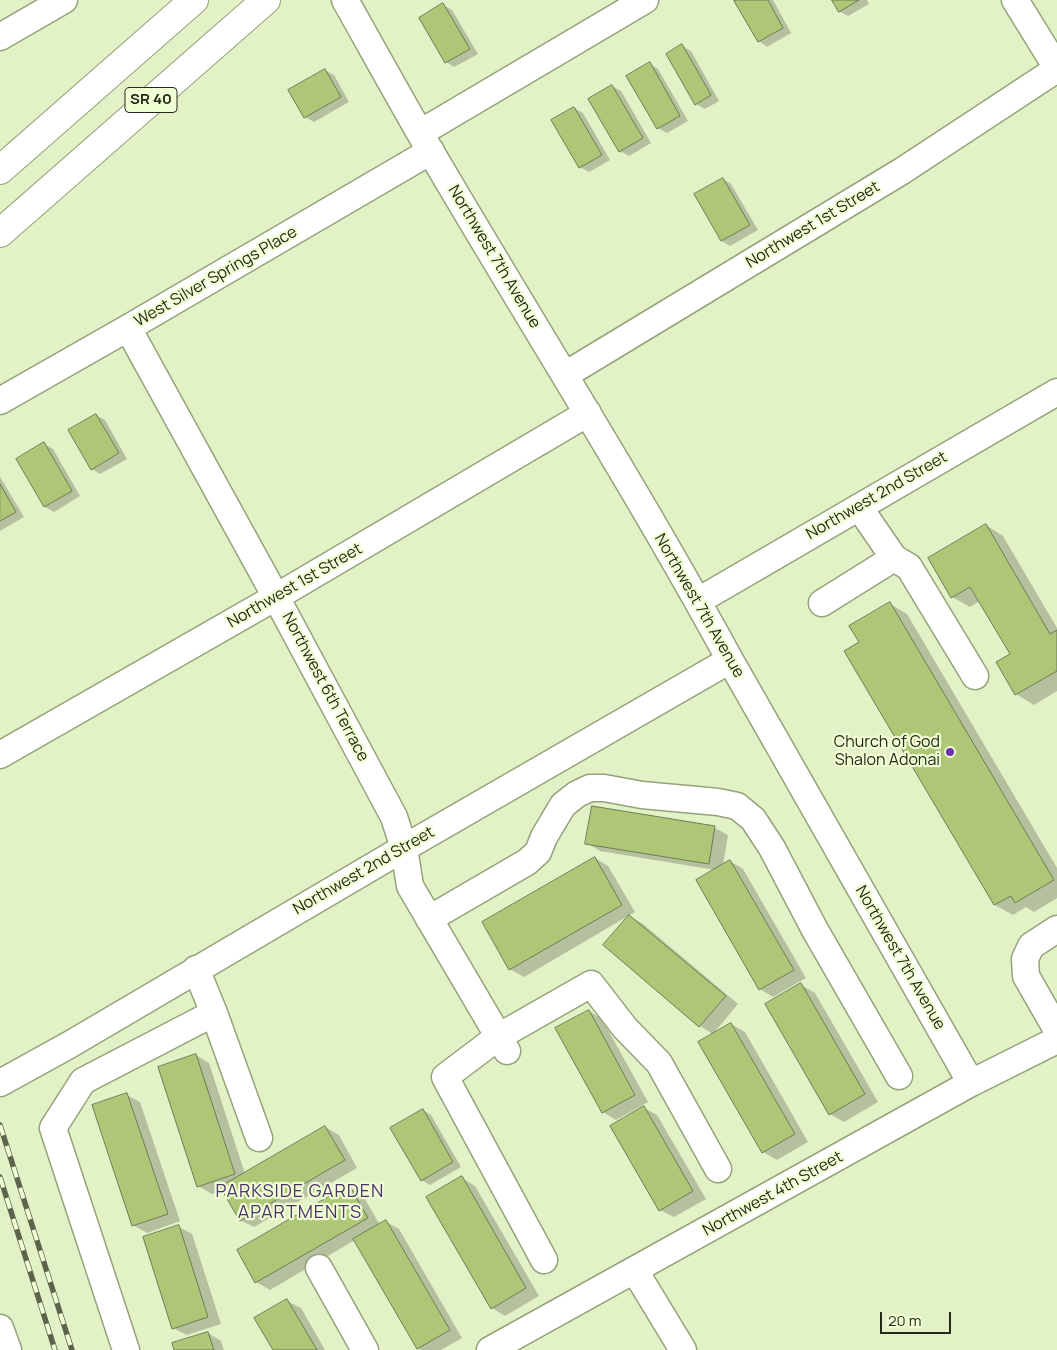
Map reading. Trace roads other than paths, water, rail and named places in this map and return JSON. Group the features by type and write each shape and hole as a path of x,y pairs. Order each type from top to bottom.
{"main road":[{"name":"SR 40","path":"0,170 194,0"},
{"name":"SR 40","path":"0,233 266,0"}],"street":[{"path":"0,37 64,0"},
{"name":"Northwest 7th Avenue","path":"345,0 426,142 698,601 971,1083"},
{"name":"West Silver Springs Place","path":"0,401 128,328 426,142 645,0"},
{"path":"1015,0 1057,69"},
{"name":"Northwest 1st Street","path":"565,375 902,171 1057,69"},
{"name":"Northwest 6th Terrace","path":"128,328 394,817 404,848 410,886 502,1044"},
{"name":"Northwest 2nd Street","path":"698,601 1057,392"},
{"name":"Northwest 1st Street","path":"0,755 276,597 588,413"},
{"path":"859,507 894,558 909,568 975,676"},
{"path":"822,603 894,558"},
{"name":"Northwest 2nd Street","path":"0,1083 69,1045 196,969 730,660"},
{"path":"429,919 527,862 538,852 544,837 563,806 577,794 590,788 604,788 642,795 718,802 737,806 753,819 772,848 815,930 899,1076"},
{"path":"1057,929 1031,946 1025,959 1026,976 1057,1030"},
{"path":"196,969 259,1138"},
{"path":"544,1260 445,1077 502,1044 591,984 625,1028 659,1063 718,1169"},
{"path":"126,1350 53,1128 83,1081 214,1013"},
{"name":"Northwest 4th Street","path":"490,1350 971,1083 1057,1040"},
{"path":"319,1268 365,1350"},
{"path":"635,1271 683,1350"},
{"path":"0,1328 8,1350"}],"railway":[{"path":"0,1125 72,1350"},
{"path":"0,1177 55,1350"}],"place":[{"name":"Church of God Shalon Adonai","path":"950,752"}],"district":[{"name":"PARKSIDE GARDEN APARTMENTS","path":"300,1202"}]}
